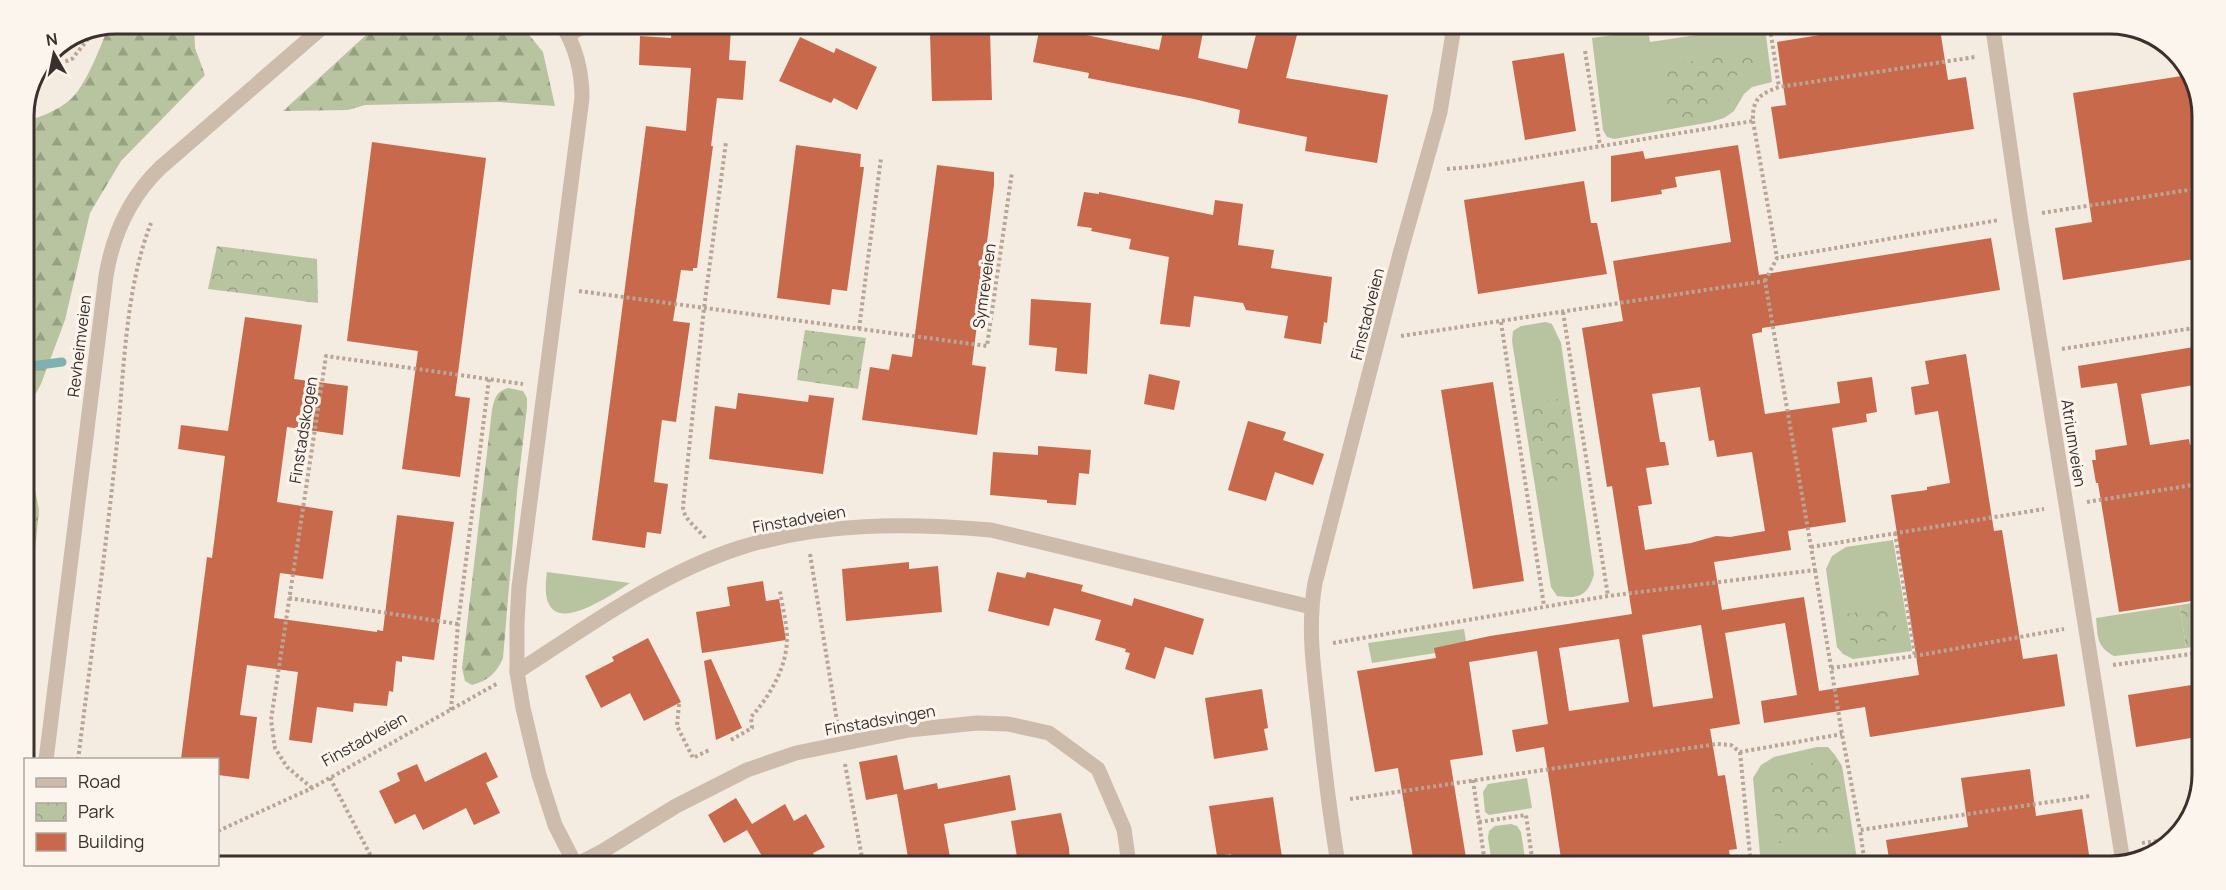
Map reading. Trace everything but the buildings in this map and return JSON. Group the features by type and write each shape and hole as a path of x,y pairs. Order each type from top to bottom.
{"street":[{"name":"Revheimveien","path":"46,758 106,276 120,223 137,194 160,168 312,35"},
{"path":"567,35 582,79 582,98 519,587 517,672 539,775 555,825 571,856"},
{"name":"Finstadveien","path":"1337,856 1311,647 1311,607 1315,583 1440,112 1453,35"},
{"name":"Atriumveien","path":"1994,35 2041,353 2122,855"},
{"name":"Finstadveien","path":"517,672 634,598 682,572 739,548 806,533 901,525 991,530 1311,607"},
{"name":"Finstadsvingen","path":"593,856 676,806 747,770 796,753 909,730 978,723 1008,724 1048,733 1098,769 1124,830 1128,856"}],"path":[{"path":"1771,35 1779,87"},
{"path":"52,67 72,60 87,40"},
{"path":"1585,51 1600,146"},
{"path":"1864,856 1766,281 1777,258 1753,110 1757,99 1766,92 1779,87 1996,54"},
{"path":"1425,167 1445,170 1481,166 1753,121"},
{"path":"702,534 687,518 683,512 683,506 704,308 726,142"},
{"path":"859,329 881,158"},
{"name":"Symreveien","path":"558,288 987,346 1012,172"},
{"path":"1777,258 2191,190"},
{"path":"78,758 116,451 129,318 143,243 151,223"},
{"path":"1381,334 1401,336 1766,281"},
{"path":"1563,312 1608,596"},
{"path":"1501,322 1544,606"},
{"path":"2041,353 2191,328"},
{"name":"Finstadskogen","path":"312,788 287,767 274,748 271,720 326,356 544,387"},
{"path":"451,711 458,624 489,379"},
{"path":"1811,547 2192,485"},
{"path":"806,533 861,856"},
{"path":"1896,533 1914,656"},
{"path":"1311,647 1608,596 1815,570"},
{"path":"731,740 752,728 751,717 768,698 778,675 787,637 780,591"},
{"path":"289,598 458,624"},
{"path":"1831,668 2085,626"},
{"path":"2092,668 2192,654"},
{"name":"Finstadveien","path":"219,831 312,788 517,672"},
{"path":"680,704 676,726 693,758 711,749"},
{"path":"1740,752 1842,734"},
{"path":"1329,803 1717,744 1731,745 1740,752 1750,856"},
{"path":"330,778 371,856"},
{"path":"1473,780 1484,856"},
{"path":"1860,830 2112,793"},
{"path":"1479,822 1526,815 1532,856"}],"green space":[{"path":"194,35 195,48 205,75 121,161 90,213 65,320 35,395 35,118 61,106 77,93 105,36"},
{"path":"366,35 529,35 543,52 555,106 498,102 365,105 348,110 283,111"},
{"path":"1613,35 1649,35 1650,42 1696,35 1766,35 1772,82 1752,87 1744,94 1734,111 1724,118 1614,139 1607,137 1603,130 1592,38"},
{"path":"1761,51 1764,71 1726,77 1729,101 1720,102 1709,116 1668,123 1660,66"},
{"path":"217,246 317,259 318,303 208,289"},
{"path":"1546,322 1552,324 1561,343 1594,574 1589,587 1582,594 1571,597 1557,596 1551,587 1512,341 1513,331 1521,326"},
{"path":"805,330 866,338 858,389 797,380"},
{"path":"508,388 523,391 527,398 527,408 517,492 503,658 491,676 472,685 465,681 462,668 492,410 497,396"},
{"path":"1564,398 1576,478 1539,483 1527,403"},
{"path":"35,489 39,510 35,551"},
{"path":"1893,540 1912,651 1853,659 1843,654 1837,647 1826,569 1832,556 1846,547"},
{"path":"547,572 630,583 588,607 561,613 551,608 546,594"},
{"path":"2192,603 2192,647 2186,648 2180,605"},
{"path":"2180,605 2186,648 2114,656 2101,645 2096,618"},
{"path":"1893,607 1898,639 1851,646 1846,614"},
{"path":"1464,629 1467,648 1372,663 1368,643"},
{"path":"1817,747 1828,747 1835,755 1842,766 1857,856 1760,856 1753,778 1761,765 1774,757"},
{"path":"1836,760 1847,833 1779,843 1768,770"},
{"path":"1527,778 1532,808 1489,815 1485,812 1483,792 1488,784"},
{"path":"1511,824 1517,826 1521,832 1525,856 1491,856 1488,838 1489,831 1495,826"}],"waterway":[{"path":"35,366 62,362"}]}
